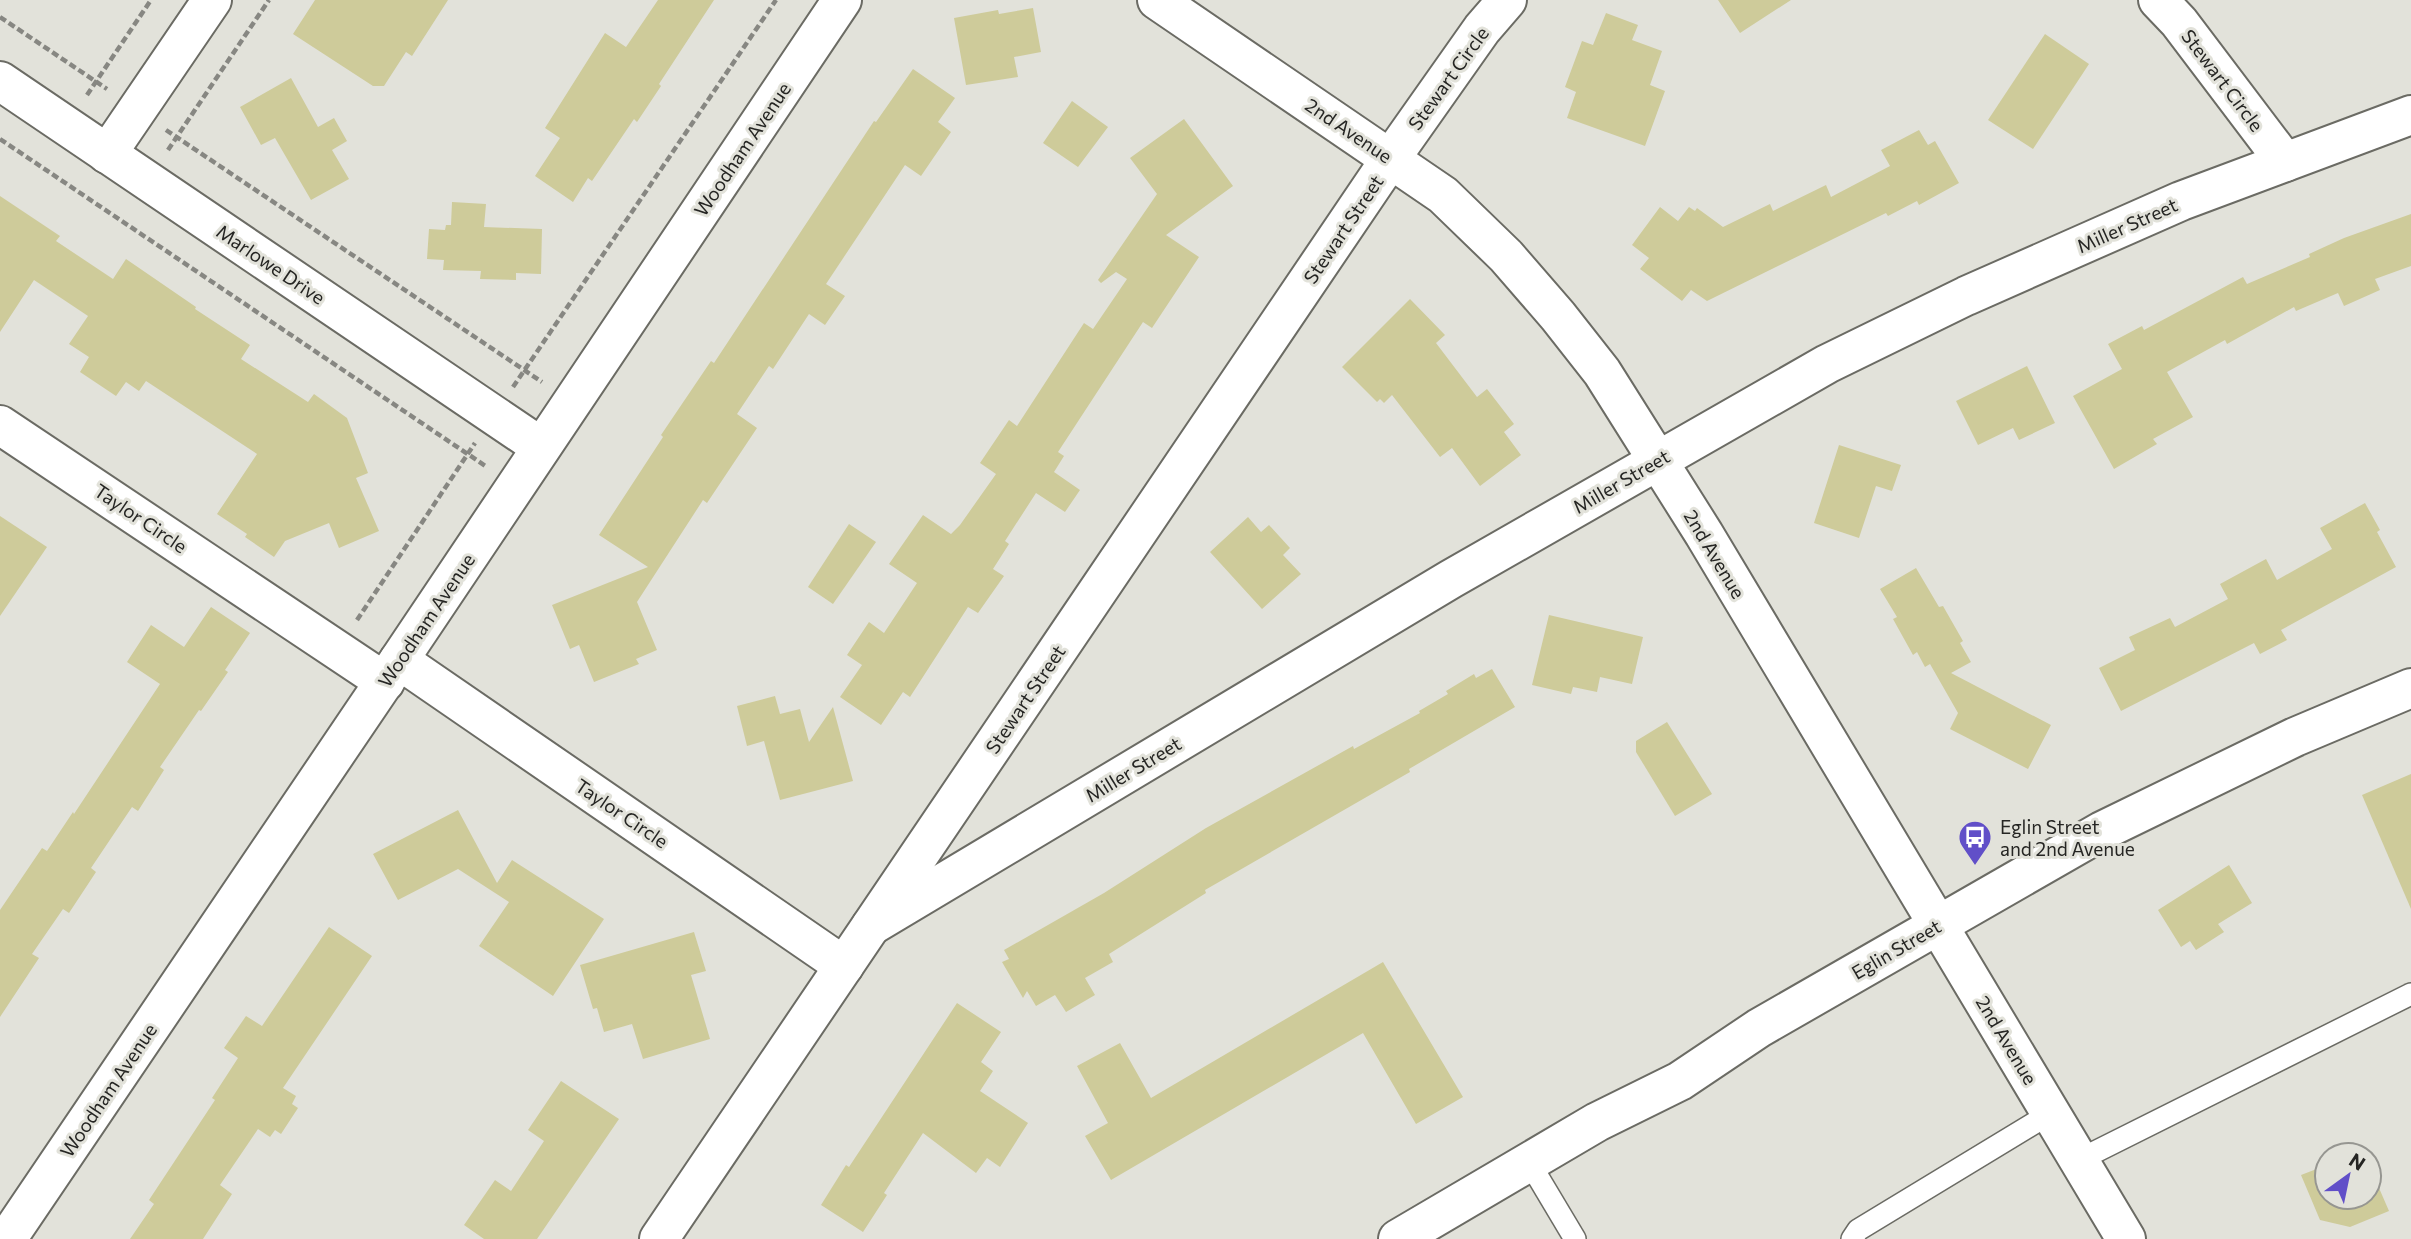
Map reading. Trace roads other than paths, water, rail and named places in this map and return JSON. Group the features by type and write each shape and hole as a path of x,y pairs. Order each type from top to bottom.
{"street":[{"path":"107,154 212,0"},
{"name":"Woodham Avenue","path":"7,1239 842,0"},
{"name":"2nd Avenue","path":"1157,0 1443,195 1506,256 1602,372 1712,546 2126,1239"},
{"name":"Stewart Circle","path":"1391,158 1482,29 1507,0"},
{"name":"Stewart Circle","path":"2158,0 2179,22 2285,162"},
{"name":"Marlowe Drive","path":"0,81 541,447"},
{"name":"Miller Street","path":"871,926 1439,586 1827,364 1966,296 2181,201 2411,115"},
{"name":"Stewart Street","path":"659,1239 1391,158"},
{"name":"Taylor Circle","path":"0,425 338,650 392,671 844,966"},
{"name":"Eglin Street","path":"1398,1239 1597,1122 1680,1081 1759,1028 2102,831 2295,737 2411,688"}],"lane":[{"path":"2079,1160 2411,994"},
{"path":"1852,1239 1858,1230 2051,1113"},
{"path":"1529,1162 1575,1239"}],"place":[{"name":"Eglin Street and 2nd Avenue","path":"1975,867"}]}
